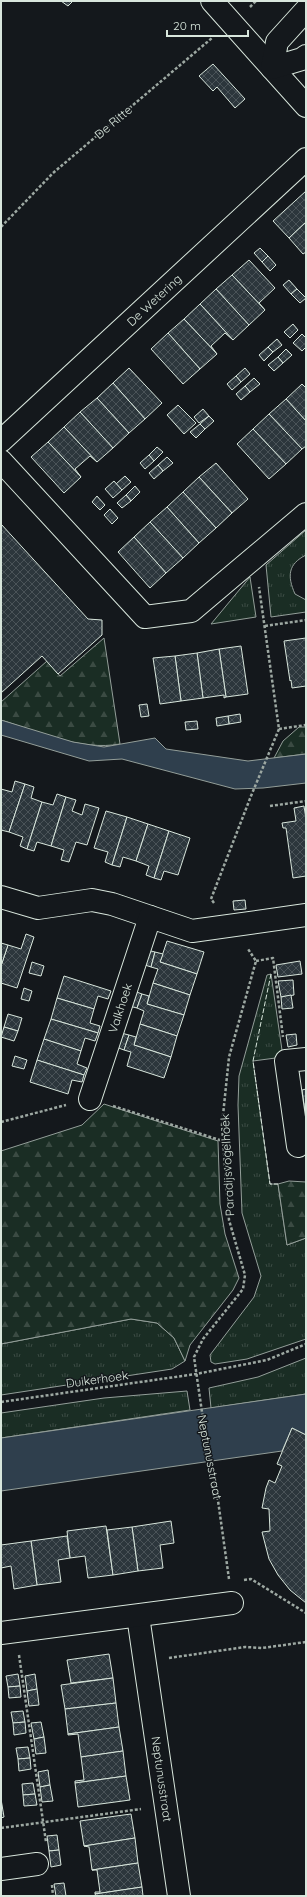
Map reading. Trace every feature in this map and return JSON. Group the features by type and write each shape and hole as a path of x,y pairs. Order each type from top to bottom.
{"street":[{"path":"212,1 306,106"},
{"path":"272,68 278,42 306,10"},
{"path":"272,68 302,59 306,56"},
{"name":"De Wetering","path":"1,441 306,159"},
{"path":"1,461 145,617 191,611 255,559 306,514"},
{"path":"1,897 38,908 92,900 112,904 192,931 306,916"},
{"name":"Valkhoek","path":"90,1098 150,917"},
{"path":"296,1060 298,1146"},
{"path":"8,1632 138,1616 231,1593"},
{"name":"Neptunusstraat","path":"138,1616 179,1896"},
{"path":"1,1869 42,1856"}],"path":[{"name":"De Ritte","path":"1,227 53,173 231,22"},
{"path":"255,559 279,729 211,899 256,961 273,958 296,1060"},
{"path":"265,626 306,620"},
{"path":"279,729 306,725"},
{"path":"270,806 306,801"},
{"name":"Paradijsvogelhoek","path":"200,1402 194,1357 197,1348 242,1289 245,1275 229,1220 222,1125 229,1057 256,961"},
{"path":"1,1122 90,1098 223,1141"},
{"name":"Duikerhoek","path":"1,1402 196,1374 267,1360 306,1344"},
{"name":"Neptunusstraat","path":"200,1402 210,1466 215,1479 231,1593"},
{"path":"231,1593 251,1579 306,1613"},
{"path":"8,1632 43,1823 42,1856"},
{"path":"145,1662 245,1647 262,1648 306,1642"},
{"path":"1,1828 166,1805"},
{"path":"51,1882 53,1896"}],"green space":[{"path":"306,530 306,555 292,567 290,576 292,588 295,594 306,600 306,612 271,617 266,565"},
{"path":"250,577 256,617 211,624"},
{"path":"104,638 120,744 90,745 75,743 45,735 1,720 1,702 47,661 60,676"},
{"path":"299,727 306,727 306,754 274,758 283,741"},
{"path":"271,974 283,1057 253,1061 270,1184 278,1184 287,1245 306,1238 306,1339 247,1359 215,1364 211,1362 210,1355 254,1297 261,1276 242,1213 238,1105 239,1076 267,975"},
{"path":"104,1104 218,1141 220,1204 225,1234 239,1278 233,1290 190,1345 185,1361 174,1338 157,1323 131,1319 1,1344 1,1151 82,1125"},
{"path":"289,1181 306,1182 306,1238 287,1245 278,1184"},
{"path":"131,1319 157,1323 174,1338 185,1361 172,1369 1,1395 1,1344"},
{"path":"306,1358 306,1394 211,1408 209,1388 258,1377"},
{"path":"187,1391 190,1410 1,1438 1,1413 104,1398"}],"water":[{"path":"1,720 73,742 104,747 155,738 166,749 248,761 306,754 306,783 263,788 235,789 122,759 89,761 1,735"},
{"path":"306,1394 306,1435 292,1428 282,1451 1,1491 1,1438"}],"building":[{"path":"61,1 73,1 68,6"},
{"path":"213,64 245,99 235,108 217,87 213,91 199,76"},
{"path":"306,191 306,222 289,238 273,221"},
{"path":"306,222 306,252 303,254 289,238"},
{"path":"260,248 268,256 262,262 254,253"},
{"path":"268,256 276,265 270,271 262,262"},
{"path":"249,260 275,288 259,303 265,310 232,275"},
{"path":"232,275 265,310 249,325 216,289"},
{"path":"289,280 297,289 291,294 283,285"},
{"path":"216,289 249,325 233,340 200,304"},
{"path":"297,289 306,298 300,303 291,294"},
{"path":"200,304 233,340 225,333 211,346 217,354 184,319"},
{"path":"184,319 217,354 200,369 168,333"},
{"path":"293,324 298,330 290,338 284,332"},
{"path":"168,333 200,369 183,384 151,349"},
{"path":"302,334 306,338 306,347 302,351 293,343"},
{"path":"277,339 282,345 273,352 268,347"},
{"path":"268,347 273,352 264,361 259,355"},
{"path":"286,349 292,355 283,363 278,357"},
{"path":"278,357 283,363 274,371 268,365"},
{"path":"129,368 162,403 145,419 113,383"},
{"path":"245,368 250,374 241,382 236,376"},
{"path":"236,376 241,382 232,390 227,384"},
{"path":"254,378 260,384 250,392 245,386"},
{"path":"113,383 145,419 129,433 97,398"},
{"path":"302,384 306,388 306,421 286,399"},
{"path":"245,386 250,392 241,400 236,394"},
{"path":"97,398 129,433 113,448 80,412"},
{"path":"286,399 306,421 306,446 302,449 269,414"},
{"path":"178,405 196,423 184,434 167,415"},
{"path":"203,409 209,416 199,423 194,417"},
{"path":"80,412 113,448 97,462 64,427"},
{"path":"269,414 302,449 286,464 253,429"},
{"path":"209,416 214,421 205,429 200,424"},
{"path":"200,424 205,429 196,438 190,432"},
{"path":"64,427 97,462 90,456 75,469 81,477 48,442"},
{"path":"253,429 286,464 269,479 237,444"},
{"path":"48,442 81,477 64,493 31,457"},
{"path":"157,447 163,452 154,461 149,455"},
{"path":"149,455 154,461 145,469 140,463"},
{"path":"167,457 173,463 163,471 158,465"},
{"path":"216,463 248,499 232,513 199,477"},
{"path":"158,465 163,471 154,479 149,473"},
{"path":"125,476 131,482 122,490 116,484"},
{"path":"199,477 232,513 216,528 183,492"},
{"path":"114,481 122,490 113,498 105,489"},
{"path":"135,486 140,492 131,501 126,495"},
{"path":"183,492 216,528 199,543 167,507"},
{"path":"126,495 131,501 122,508 117,503"},
{"path":"97,496 105,505 100,510 92,502"},
{"path":"167,507 199,543 183,558 150,522"},
{"path":"110,509 118,518 112,524 104,515"},
{"path":"150,522 183,558 166,573 134,537"},
{"path":"1,524 88,619 102,620 102,635 58,674 42,656 1,693"},
{"path":"134,537 166,573 150,588 118,552"},
{"path":"306,638 306,686 292,688 284,641"},
{"path":"241,646 248,694 226,697 219,649"},
{"path":"219,649 226,697 224,698 224,695 203,698 197,653"},
{"path":"197,653 203,698 181,701 175,656"},
{"path":"175,656 181,701 160,704 153,658"},
{"path":"147,704 149,716 141,717 139,705"},
{"path":"240,714 241,722 229,724 228,716"},
{"path":"228,716 229,724 217,726 216,718"},
{"path":"197,721 198,729 186,730 185,722"},
{"path":"15,781 25,784 9,832 1,830 1,789 12,792"},
{"path":"25,784 34,787 31,798 42,802 27,849 20,846 23,837 9,832"},
{"path":"57,794 66,797 51,846 37,842 34,851 27,849 42,802 53,805"},
{"path":"66,797 76,800 72,811 82,815 85,804 99,808 87,845 76,842 69,862 61,860 64,850 51,846"},
{"path":"304,806 306,819 306,876 293,878 286,828 283,828 282,823 296,821 294,808"},
{"path":"106,811 127,817 112,865 105,862 108,852 94,848"},
{"path":"127,817 148,824 136,861 123,857 120,867 112,865"},
{"path":"148,824 169,831 154,878 146,875 149,866 136,861"},
{"path":"169,831 190,838 178,875 164,871 161,880 154,878"},
{"path":"245,900 246,909 234,910 233,901"},
{"path":"26,934 34,937 17,988 1,983 1,966 8,945 21,949"},
{"path":"167,941 204,952 197,974 160,962"},
{"path":"1,943 8,945 1,966"},
{"path":"147,950 155,952 151,967 142,964"},
{"path":"155,952 163,954 160,962 197,974 190,995 153,983 158,969 151,967"},
{"path":"300,961 302,974 278,977 276,965"},
{"path":"32,962 44,966 41,976 29,973"},
{"path":"64,976 111,991 108,999 98,996 94,1009 57,998"},
{"path":"293,980 294,995 281,997 278,981"},
{"path":"153,983 190,995 184,1015 147,1004"},
{"path":"24,988 32,991 29,1001 21,999"},
{"path":"134,991 142,994 137,1008 129,1006"},
{"path":"142,994 149,996 147,1004 184,1015 177,1036 140,1024 144,1011 137,1008"},
{"path":"291,995 293,1008 282,1009 281,997"},
{"path":"57,998 94,1009 90,1023 100,1026 98,1033 51,1019"},
{"path":"8,1014 22,1018 18,1031 4,1027"},
{"path":"51,1019 98,1033 95,1041 85,1038 81,1051 44,1039"},
{"path":"140,1024 177,1036 171,1057 134,1045"},
{"path":"4,1027 18,1031 14,1041 1,1037"},
{"path":"121,1033 129,1035 124,1050 116,1047"},
{"path":"296,1034 297,1045 288,1047 286,1035"},
{"path":"129,1035 136,1037 134,1045 171,1057 164,1078 127,1066 131,1052 124,1050"},
{"path":"44,1039 81,1051 77,1064 87,1068 84,1075 37,1060"},
{"path":"15,1056 27,1060 24,1069 12,1066"},
{"path":"37,1060 84,1075 82,1082 72,1080 68,1094 30,1082"},
{"path":"306,1089 306,1119 302,1090"},
{"path":"292,1428 306,1435 306,1603 290,1590 278,1575 269,1559 262,1532 270,1531 269,1509 262,1508 266,1488 269,1480 275,1483 282,1466 277,1464"},
{"path":"171,1521 174,1543 160,1545 163,1568 138,1571 132,1527"},
{"path":"106,1526 113,1575 88,1578 85,1556 70,1558 67,1531"},
{"path":"132,1527 138,1571 113,1575 107,1530"},
{"path":"67,1536 70,1558 58,1560 61,1582 37,1585 31,1541"},
{"path":"31,1541 37,1585 14,1589 11,1566 1,1568 1,1545"},
{"path":"109,1654 113,1678 71,1683 67,1660"},
{"path":"18,1674 20,1686 8,1687 6,1676"},
{"path":"35,1674 37,1689 27,1691 25,1676"},
{"path":"113,1678 116,1703 65,1709 61,1685"},
{"path":"20,1686 21,1697 9,1698 8,1687"},
{"path":"37,1689 39,1705 29,1706 27,1691"},
{"path":"116,1703 119,1727 68,1734 65,1709"},
{"path":"23,1711 25,1722 13,1723 11,1712"},
{"path":"25,1722 26,1733 14,1735 13,1723"},
{"path":"41,1722 44,1737 34,1739 31,1723"},
{"path":"119,1727 123,1751 81,1757 78,1734 68,1735 68,1734"},
{"path":"44,1737 46,1753 36,1754 34,1739"},
{"path":"28,1747 30,1758 18,1759 16,1748"},
{"path":"123,1751 126,1776 75,1783 75,1781 84,1780 81,1757"},
{"path":"30,1758 31,1769 19,1771 18,1759"},
{"path":"48,1770 50,1785 40,1787 38,1772"},
{"path":"126,1776 130,1800 78,1807 75,1783"},
{"path":"33,1783 35,1794 23,1795 22,1784"},
{"path":"50,1785 53,1801 42,1802 40,1787"},
{"path":"35,1794 37,1805 24,1806 23,1795"},
{"path":"1,1799 4,1817 1,1818"},
{"path":"131,1814 135,1838 84,1846 80,1821"},
{"path":"57,1835 59,1850 49,1851 47,1836"},
{"path":"135,1838 138,1863 92,1870 89,1847 84,1846"},
{"path":"59,1850 61,1865 51,1867 49,1851"},
{"path":"138,1863 142,1887 95,1894 95,1892 100,1892 97,1870 92,1870"},
{"path":"64,1883 66,1896 56,1896 54,1884"},
{"path":"142,1887 143,1896 96,1896 95,1894"}],"fence":[{"path":"271,974 253,1061 270,1184 278,1184"}]}
